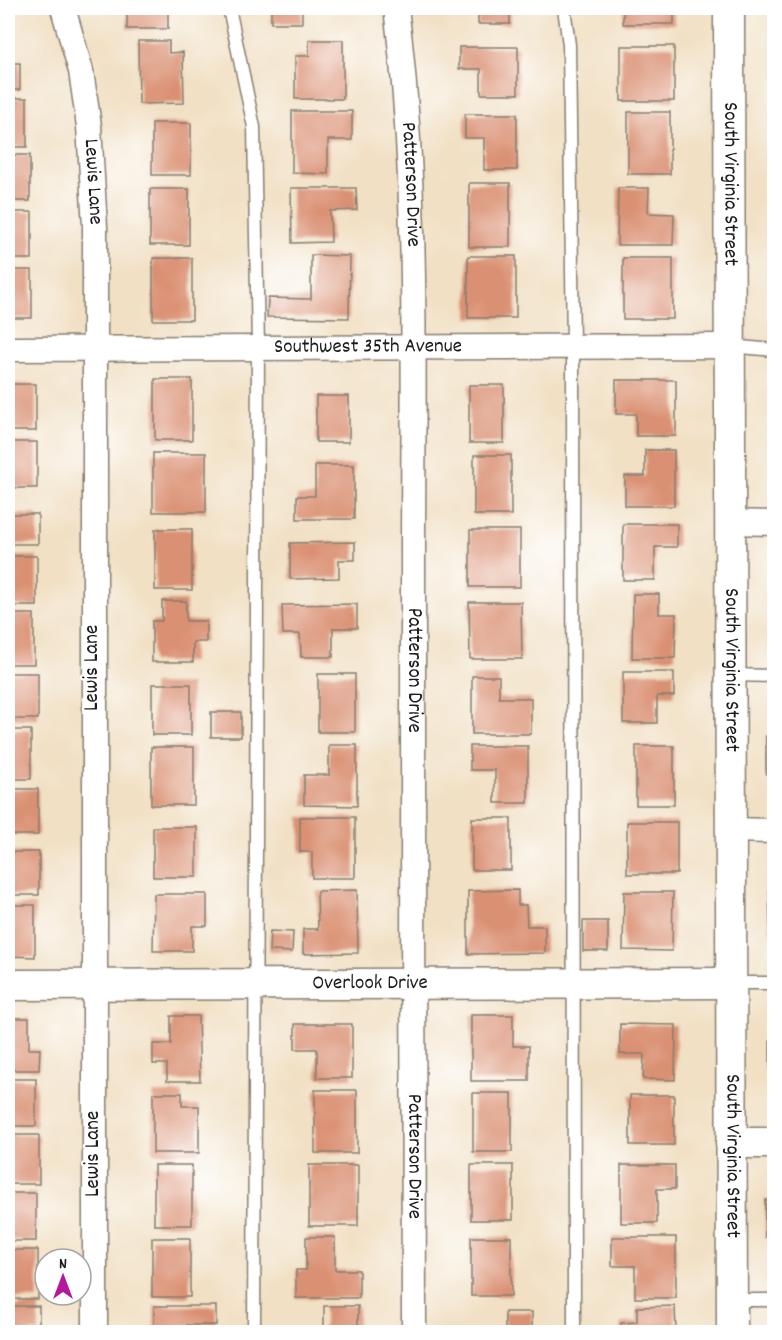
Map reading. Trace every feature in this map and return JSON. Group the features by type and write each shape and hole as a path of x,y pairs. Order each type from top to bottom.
{"street":[{"name":"Lewis Lane","path":"63,8 81,71 89,126 95,227 93,349 95,1332"},
{"name":"Patterson Drive","path":"396,8 405,79 410,172 413,347 414,1332"},
{"name":"South Virginia Street","path":"729,8 732,1332"},
{"name":"Southwest 35th Avenue","path":"8,349 729,346"},
{"path":"729,522 774,523"},
{"path":"732,831 774,831"},
{"name":"Overlook Drive","path":"8,985 730,983"},
{"path":"731,1143 774,1143"}],"lane":[{"path":"229,8 254,126 258,348 253,985 254,1332"},
{"path":"564,8 569,45 573,346 574,1332"},
{"path":"729,346 774,350"},
{"path":"730,675 774,676"},
{"path":"730,983 774,983"},
{"path":"732,1300 774,1300"}],"building":[{"path":"127,8 188,8 188,10 168,10 168,29 127,29"},
{"path":"271,8 302,8 302,23 271,23"},
{"path":"478,8 510,8 510,24 478,24"},
{"path":"623,8 674,8 674,24 623,24"},
{"path":"309,40 343,40 343,99 295,99 295,56 309,56"},
{"path":"138,41 169,41 169,53 183,52 184,103 139,104"},
{"path":"621,46 674,46 674,101 621,101"},
{"path":"459,47 518,47 518,94 481,94 481,69 459,69"},
{"path":"8,63 20,63 20,90 8,90"},
{"path":"8,98 27,98 27,147 8,147"},
{"path":"292,111 352,111 352,140 328,140 328,174 292,173"},
{"path":"628,112 670,112 670,174 628,174"},
{"path":"465,114 517,114 517,170 484,170 484,138 465,138"},
{"path":"152,123 191,123 191,175 152,175"},
{"path":"8,155 30,155 30,201 8,201"},
{"path":"469,183 510,183 510,247 469,247"},
{"path":"291,188 356,188 357,210 330,211 331,242 292,243"},
{"path":"618,188 649,188 648,213 674,214 673,245 617,245"},
{"path":"150,189 189,189 189,245 150,245"},
{"path":"8,212 32,212 32,259 8,259"},
{"path":"311,255 350,256 349,318 267,317 268,298 311,299"},
{"path":"468,256 516,256 516,318 468,318"},
{"path":"153,258 192,258 192,320 153,320"},
{"path":"623,258 673,258 673,319 623,319"},
{"path":"8,270 32,270 32,318 8,318"},
{"path":"155,379 192,379 192,440 155,440"},
{"path":"616,380 676,380 676,436 636,436 636,414 616,414"},
{"path":"8,384 36,384 36,431 8,431"},
{"path":"469,385 504,385 504,443 469,443"},
{"path":"316,396 349,396 349,442 316,442"},
{"path":"8,442 37,442 37,488 8,488"},
{"path":"645,450 674,450 674,506 625,506 625,476 645,476"},
{"path":"153,453 206,453 206,512 153,512"},
{"path":"474,455 511,455 511,515 474,515"},
{"path":"315,465 354,465 354,519 297,519 297,496 315,496"},
{"path":"8,514 38,514 38,544 8,544"},
{"path":"623,524 677,524 677,547 655,547 655,580 623,580"},
{"path":"155,529 192,529 192,590 155,590"},
{"path":"470,530 520,530 520,587 470,587"},
{"path":"355,542 355,560 339,560 339,578 290,579 290,543"},
{"path":"8,556 37,556 37,606 8,606"},
{"path":"633,594 659,594 659,614 676,614 675,658 632,658"},
{"path":"162,601 186,601 186,621 206,621 206,642 193,642 193,662 152,662 152,621 162,621"},
{"path":"469,602 521,602 522,659 470,659"},
{"path":"357,604 357,628 333,628 333,657 301,657 300,634 283,634 282,605"},
{"path":"8,614 34,614 34,664 8,664"},
{"path":"623,672 674,672 674,696 657,696 657,723 623,723"},
{"path":"8,673 38,673 38,719 8,719"},
{"path":"318,674 355,674 355,732 318,732"},
{"path":"472,676 499,676 499,698 531,698 531,734 472,734"},
{"path":"152,684 191,684 191,735 152,735"},
{"path":"211,712 241,712 241,737 211,737"},
{"path":"8,730 31,730 31,779 8,779"},
{"path":"766,736 774,736 774,774 766,774"},
{"path":"329,745 357,745 357,806 304,805 304,775 329,775"},
{"path":"470,746 528,746 528,803 495,803 495,770 470,770"},
{"path":"636,746 674,746 674,805 636,805"},
{"path":"151,747 194,747 194,805 151,805"},
{"path":"8,789 38,789 38,835 8,835"},
{"path":"300,817 355,817 355,878 312,878 312,852 300,852"},
{"path":"472,818 511,818 511,870 472,870"},
{"path":"627,822 677,822 677,874 627,874"},
{"path":"153,827 197,827 197,877 153,877"},
{"path":"10,852 39,852 39,895 10,895"},
{"path":"769,887 774,887 774,932 770,932"},
{"path":"357,890 358,953 303,954 303,929 318,929 317,891"},
{"path":"518,890 518,905 526,905 527,926 545,926 545,953 468,954 468,891"},
{"path":"624,892 673,892 672,951 623,950"},
{"path":"154,894 207,894 207,926 192,926 192,951 153,951"},
{"path":"8,905 35,905 35,957 8,956"},
{"path":"583,921 608,921 608,951 583,951"},
{"path":"270,931 293,932 292,952 269,951"},
{"path":"471,1015 513,1015 513,1046 529,1046 529,1081 471,1081"},
{"path":"171,1016 198,1016 200,1081 167,1081 167,1064 153,1064 153,1044 171,1044"},
{"path":"8,1018 29,1018 29,1049 40,1049 39,1070 8,1070"},
{"path":"295,1024 352,1024 352,1078 317,1078 317,1049 295,1049"},
{"path":"620,1024 676,1025 675,1080 643,1079 644,1054 620,1054"},
{"path":"770,1041 774,1041 774,1084 770,1084"},
{"path":"8,1079 36,1079 36,1126 8,1126"},
{"path":"315,1090 357,1090 357,1153 315,1153"},
{"path":"153,1093 182,1093 182,1106 199,1106 199,1153 153,1153"},
{"path":"473,1093 512,1093 512,1152 473,1152"},
{"path":"630,1095 674,1095 674,1145 630,1145"},
{"path":"8,1135 39,1135 39,1184 8,1184"},
{"path":"154,1165 192,1165 192,1225 154,1225"},
{"path":"309,1165 358,1165 358,1226 309,1226"},
{"path":"471,1165 513,1165 513,1220 471,1220"},
{"path":"621,1165 675,1165 675,1189 657,1189 657,1223 621,1223"},
{"path":"8,1193 36,1193 36,1241 8,1241"},
{"path":"765,1200 774,1200 774,1237 765,1237"},
{"path":"306,1237 335,1237 335,1270 359,1270 359,1298 296,1298 296,1270 306,1270"},
{"path":"471,1237 511,1237 511,1296 471,1296"},
{"path":"612,1237 676,1237 676,1298 635,1298 635,1266 612,1266"},
{"path":"152,1238 190,1238 190,1297 152,1297"},
{"path":"8,1250 33,1250 33,1299 8,1299"},
{"path":"8,1306 39,1307 39,1332 8,1332"},
{"path":"154,1306 216,1306 216,1325 187,1325 187,1332 154,1332"},
{"path":"324,1306 358,1306 358,1332 324,1332"},
{"path":"675,1306 676,1332 621,1332 621,1323 637,1322 637,1307"},
{"path":"505,1312 532,1312 532,1332 505,1332"}]}
